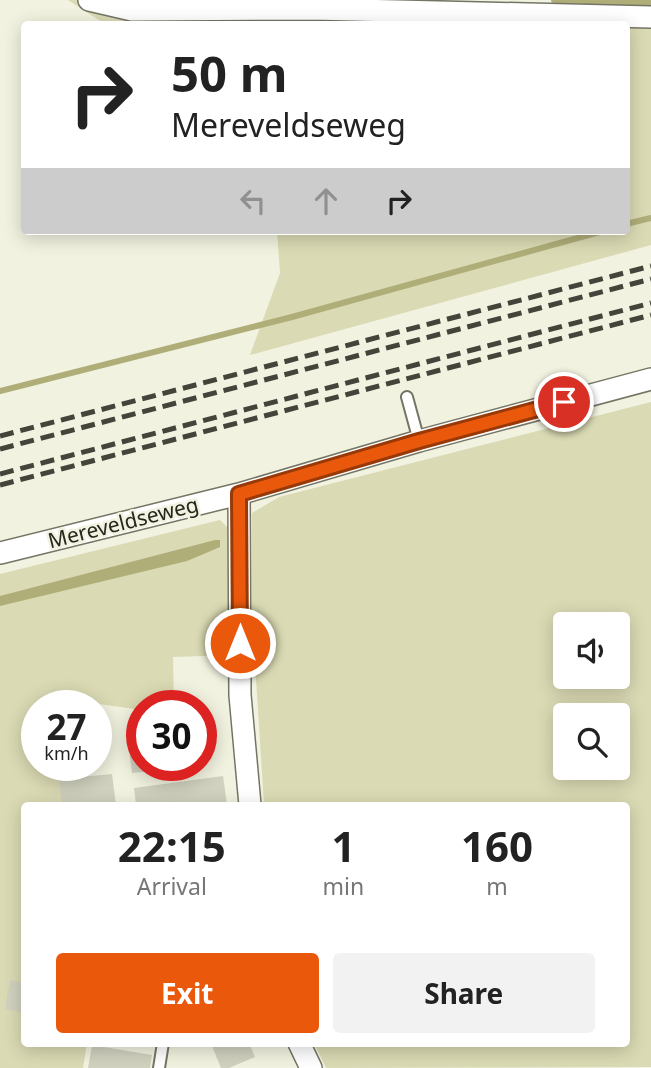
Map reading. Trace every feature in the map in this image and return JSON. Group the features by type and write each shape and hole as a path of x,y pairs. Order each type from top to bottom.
{"street":[{"path":"89,0 132,10 313,9 651,17"},
{"name":"Mereveldseweg","path":"0,553 239,494 419,441 651,379"},
{"path":"239,494 240,695 250,802"},
{"path":"301,1047 311,1068"}],"lane":[{"path":"407,397 419,441"},
{"path":"159,1068 162,1047"}],"green space":[{"path":"68,0 78,0 116,12 197,20 298,21 100,21"},
{"path":"630,25 651,26 651,245 250,355 280,273 277,235 630,235"},
{"path":"651,402 651,1067 326,1068 316,1047 630,1047 630,802 264,802 252,616 252,513 279,497"},
{"path":"220,520 231,531 232,655 173,657 174,690 126,690 126,708 112,706 112,690 21,690 21,781 60,781 63,802 21,802 21,1047 86,1047 83,1068 0,1068 0,574"}],"shaded area":[{"path":"220,540 220,547 187,561 0,606 0,596"}],"building":[{"path":"112,774 116,802 62,802 59,781 112,781"},
{"path":"223,776 227,802 136,802 134,788 186,781 217,781 217,777"},
{"path":"10,980 21,982 21,1012 5,1009"},
{"path":"92,1047 152,1055 150,1068 88,1068"},
{"path":"212,1047 251,1047 255,1057 229,1068 221,1068"}],"waterway":[{"path":"554,0 651,3"},
{"path":"630,223 651,218"},
{"path":"0,391 292,317 589,235"}],"railway":[{"path":"0,436 651,266"},
{"path":"0,449 651,279"},
{"path":"0,474 651,303"},
{"path":"0,485 651,315"}],"route":[{"path":"240,643 239,494 564,402"}]}
